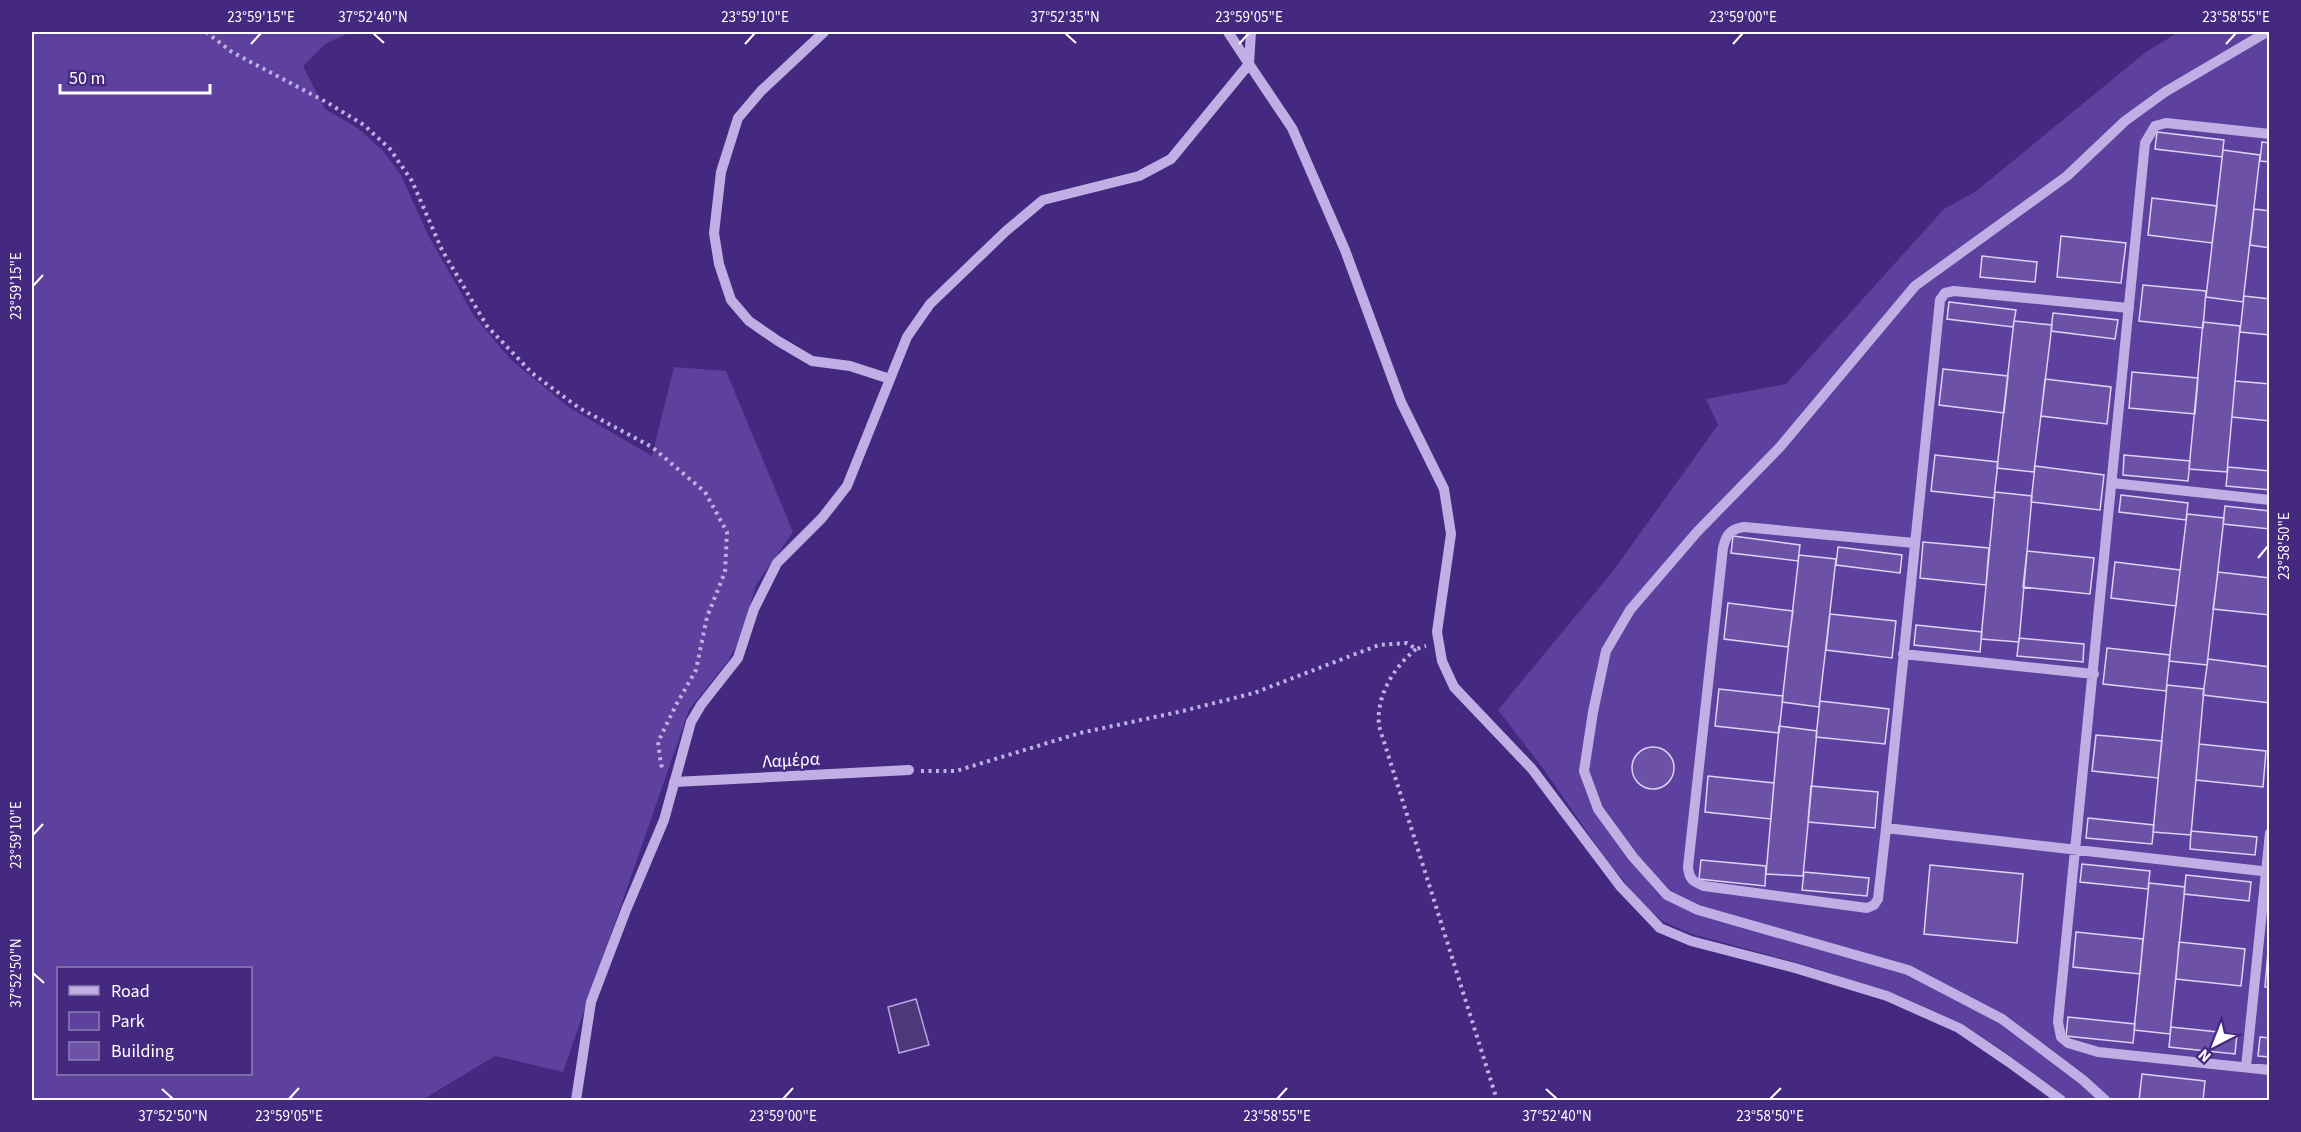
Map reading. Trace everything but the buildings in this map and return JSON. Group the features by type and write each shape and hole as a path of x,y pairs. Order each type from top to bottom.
{"street":[{"path":"824,32 761,91 738,118 721,172 714,233 719,264 731,300 748,321 812,361 850,366 890,379"},
{"path":"1228,32 1292,128 1345,250 1401,402 1444,489 1451,534 1437,632 1442,661 1454,687 1532,769 1620,886 1660,928 1691,941 1795,968 1887,996 1959,1028 2061,1101"},
{"path":"576,1101 591,1002 664,820 691,722 701,705 738,658 754,609 777,563 822,518 848,486 907,338 930,304 1006,231 1043,200 1138,176 1156,169 1171,159 1249,64 1251,32"},
{"path":"2105,1101 2083,1080 2002,1018 1908,970 1698,910 1667,895 1633,857 1598,809 1584,771 1606,651 1630,610 1697,532 1780,447 1915,286 2067,176 2125,121 2165,92 2267,32"},
{"path":"2270,134 2166,123 2155,126 2145,143 2058,1022 2061,1037 2068,1043 2098,1052 2270,1070"},
{"path":"1914,543 1744,527 1734,528 1729,532 1723,548 1689,876 1694,882 1704,886 1867,908 1874,905 1878,899 1886,828 1940,300 1945,293 1954,291 2129,308"},
{"path":"2112,483 2270,500"},
{"path":"1903,654 2094,674"},
{"name":"Λαμέρα","path":"674,782 909,770"},
{"path":"1886,828 2268,871"},
{"path":"2246,1067 2268,871 2270,833"}],"path":[{"path":"206,32 232,52 328,103 364,125 390,149 412,182 442,250 487,326 532,373 579,408 652,447 705,492 726,532 725,572 708,616 696,670 657,742 661,765 674,782"},
{"path":"909,770 956,771 1080,733 1254,693 1379,645 1407,643 1416,649"},
{"path":"1439,643 1416,649 1402,660 1390,679 1378,711 1379,726 1497,1101"}],"green space":[{"path":"32,32 351,32 325,44 303,66 325,109 359,129 383,151 401,175 428,235 474,316 511,360 570,408 652,456 674,367 726,371 793,532 756,585 741,638 728,661 689,710 563,1072 495,1056 422,1100 32,1100"},
{"path":"2179,32 2269,32 2269,1100 2069,1100 1961,1023 1898,995 1805,965 1692,934 1664,922 1643,905 1606,859 1542,767 1498,710 1613,571 1718,425 1706,399 1786,384 1944,209 1975,192 2146,52"}],"shaded area":[{"path":"916,999 929,1045 899,1053 888,1007"}]}
